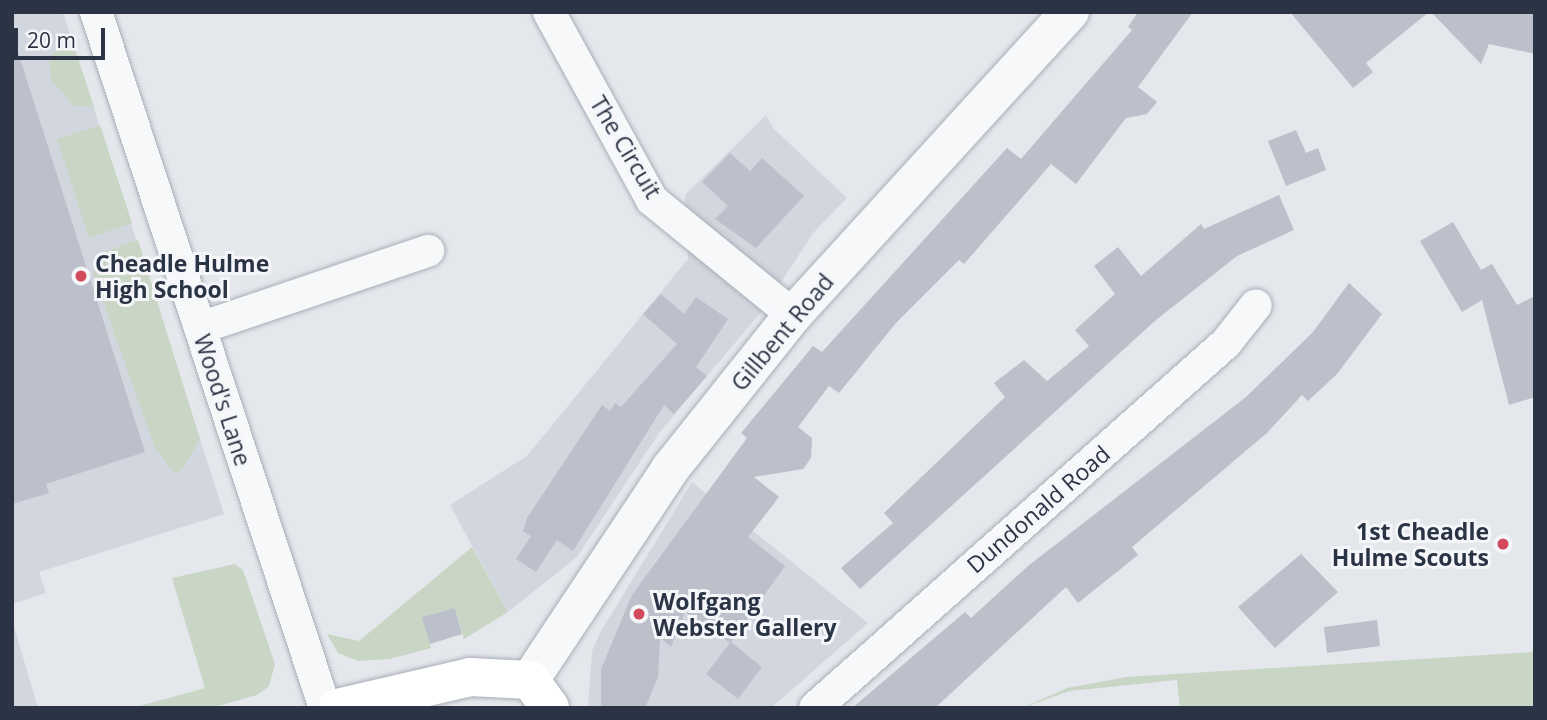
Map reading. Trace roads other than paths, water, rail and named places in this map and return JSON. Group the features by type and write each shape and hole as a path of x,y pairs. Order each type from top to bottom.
{"main road":[{"path":"337,708 470,677 540,694"}],"street":[{"name":"Wood's Lane","path":"96,12 325,708"},
{"name":"The Circuit","path":"549,12 652,200 793,315"},
{"name":"Gillbent Road","path":"540,694 670,469 793,315 1070,12"},
{"path":"200,328 428,251"},
{"name":"Dundonald Road","path":"815,708 1226,343 1255,305"}],"place":[{"name":"Cheadle Hulme High School","path":"81,276"},
{"name":"1st Cheadle Hulme Scouts","path":"1503,544"},
{"name":"Wolfgang Webster Gallery","path":"639,614"}]}
